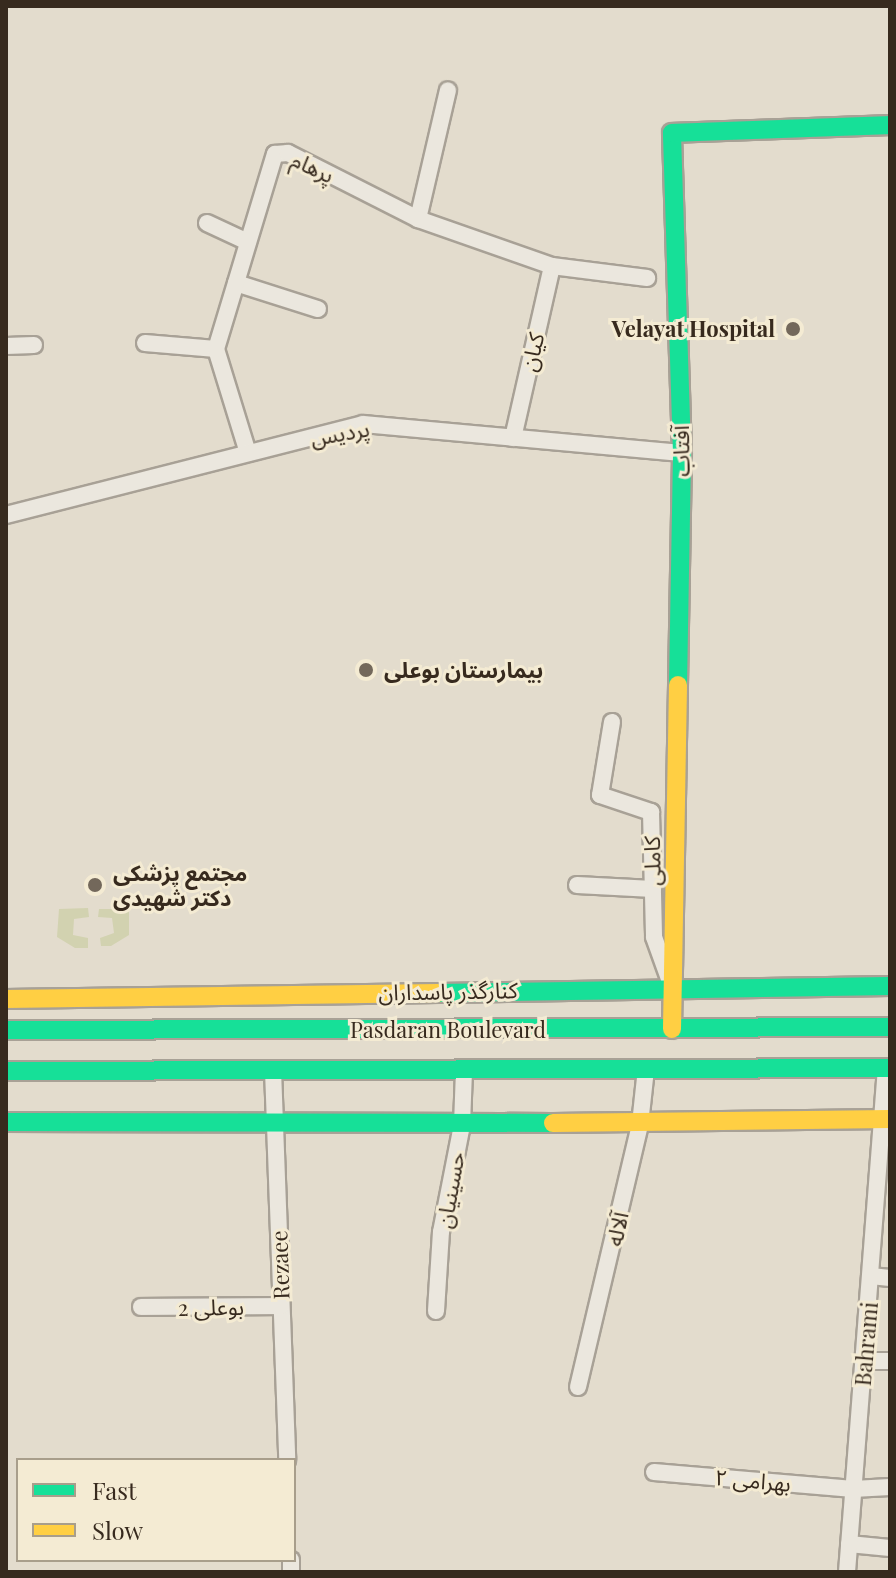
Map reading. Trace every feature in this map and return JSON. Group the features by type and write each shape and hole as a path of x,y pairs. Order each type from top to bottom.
{"main road":[{"name":"آفتاب","path":"672,1029 682,453 672,133 890,125"},
{"name":"کنارگذر پاسداران","path":"6,999 890,986"},
{"name":"Pasdaran Boulevard","path":"6,1030 890,1027"},
{"name":"Pasdaran Boulevard","path":"6,1071 888,1068"},
{"path":"6,1122 462,1125 886,1119"}],"street":[{"path":"418,219 448,90"},
{"name":"پرهام","path":"216,349 275,154 288,153 418,219 552,266 647,278"},
{"path":"207,223 248,242"},
{"name":"کیان","path":"513,438 552,266"},
{"path":"236,283 318,309"},
{"path":"145,343 216,349 248,453"},
{"path":"6,346 34,345"},
{"name":"پردیس","path":"6,515 363,424 682,453"},
{"name":"کاملی","path":"612,722 600,795 651,812 654,937 673,988"},
{"path":"577,885 653,889"},
{"name":"Bahrami","path":"847,1572 888,1068"},
{"name":"آلاله","path":"578,1387 640,1124 646,1069"},
{"name":"Rezaee","path":"273,1070 287,1458"},
{"name":"حسینیان","path":"436,1311 441,1232 462,1125 464,1070"},
{"path":"871,1276 890,1278"},
{"name":"بوعلی 2","path":"141,1307 281,1306"},
{"path":"864,1361 890,1361"},
{"name":"بهرامی ۲","path":"654,1472 853,1489 890,1487"},
{"path":"849,1544 890,1548"}],"green space":[{"path":"88,908 89,917 74,919 73,935 88,938 88,948 75,948 57,937 59,909"},
{"path":"99,909 129,909 129,935 111,946 101,946 100,938 114,933 112,918 98,917"}],"traffic: fast":[{"path":"678,685 682,453 672,133 890,125"},
{"path":"438,993 890,986"},
{"path":"6,1030 890,1027"},
{"path":"6,1071 890,1068"},
{"path":"6,1122 553,1123"}],"traffic: slow":[{"path":"672,1029 678,685"},
{"path":"6,999 438,993"},
{"path":"553,1123 890,1119"}],"place":[{"name":"Velayat Hospital","path":"793,329"},
{"name":"بیمارستان بوعلی","path":"366,670"},
{"name":"مجتمع پزشکی دکتر شهیدی","path":"95,885"}]}
